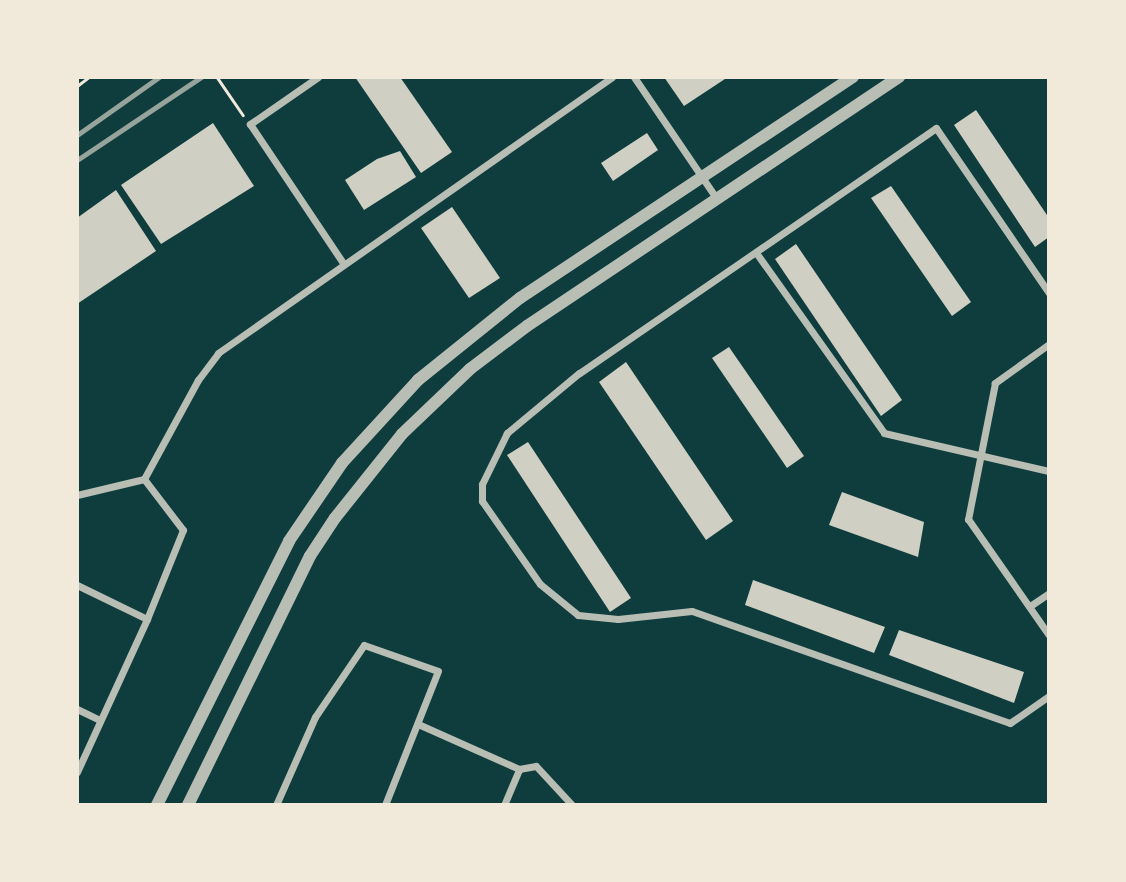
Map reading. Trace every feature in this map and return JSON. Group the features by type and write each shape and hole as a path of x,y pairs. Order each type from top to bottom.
{"street":[{"path":"318,77 250,124 343,263"},
{"path":"77,495 144,479 198,380 219,353 343,263 612,77"},
{"path":"634,77 717,199"},
{"path":"157,805 289,541 342,463 418,380 459,344 520,298 853,77"},
{"path":"188,805 310,556 335,518 401,434 470,369 517,333 898,77"},
{"path":"1049,293 936,128 757,254 579,373 507,433 482,484 482,501 540,584 578,615 618,619 692,611 1010,723 1049,696"},
{"path":"757,254 884,433 1049,471"},
{"path":"1049,344 995,383 968,519 1049,635"},
{"path":"77,772 147,620 183,530 144,479"},
{"path":"77,585 147,620"},
{"path":"1030,606 1049,593"},
{"path":"276,805 315,717 364,645 438,671 385,805"},
{"path":"77,709 100,720"},
{"path":"418,724 519,769 536,766 572,805"},
{"path":"504,805 519,769"}],"path":[{"path":"77,86 89,77"},
{"path":"217,77 250,124"}],"building":[{"path":"355,77 400,77 452,152 421,173"},
{"path":"664,77 728,77 684,106"},
{"path":"976,110 1049,218 1049,237 1035,247 954,125"},
{"path":"213,123 254,186 161,244 121,185"},
{"path":"647,133 658,150 613,181 601,163"},
{"path":"400,151 416,177 364,210 345,180 377,159"},
{"path":"891,186 971,302 952,316 871,198"},
{"path":"116,190 156,251 77,304 77,218"},
{"path":"452,207 500,278 469,298 421,228"},
{"path":"796,244 902,400 881,416 775,259"},
{"path":"729,347 804,456 787,468 712,358"},
{"path":"626,362 733,521 706,540 599,382"},
{"path":"528,442 631,598 610,612 507,455"},
{"path":"842,492 924,522 918,557 829,525"},
{"path":"753,580 885,627 874,653 745,605"},
{"path":"899,630 1024,672 1014,703 889,655"}],"railway":[{"path":"77,135 159,77"},
{"path":"77,160 201,77"}]}
